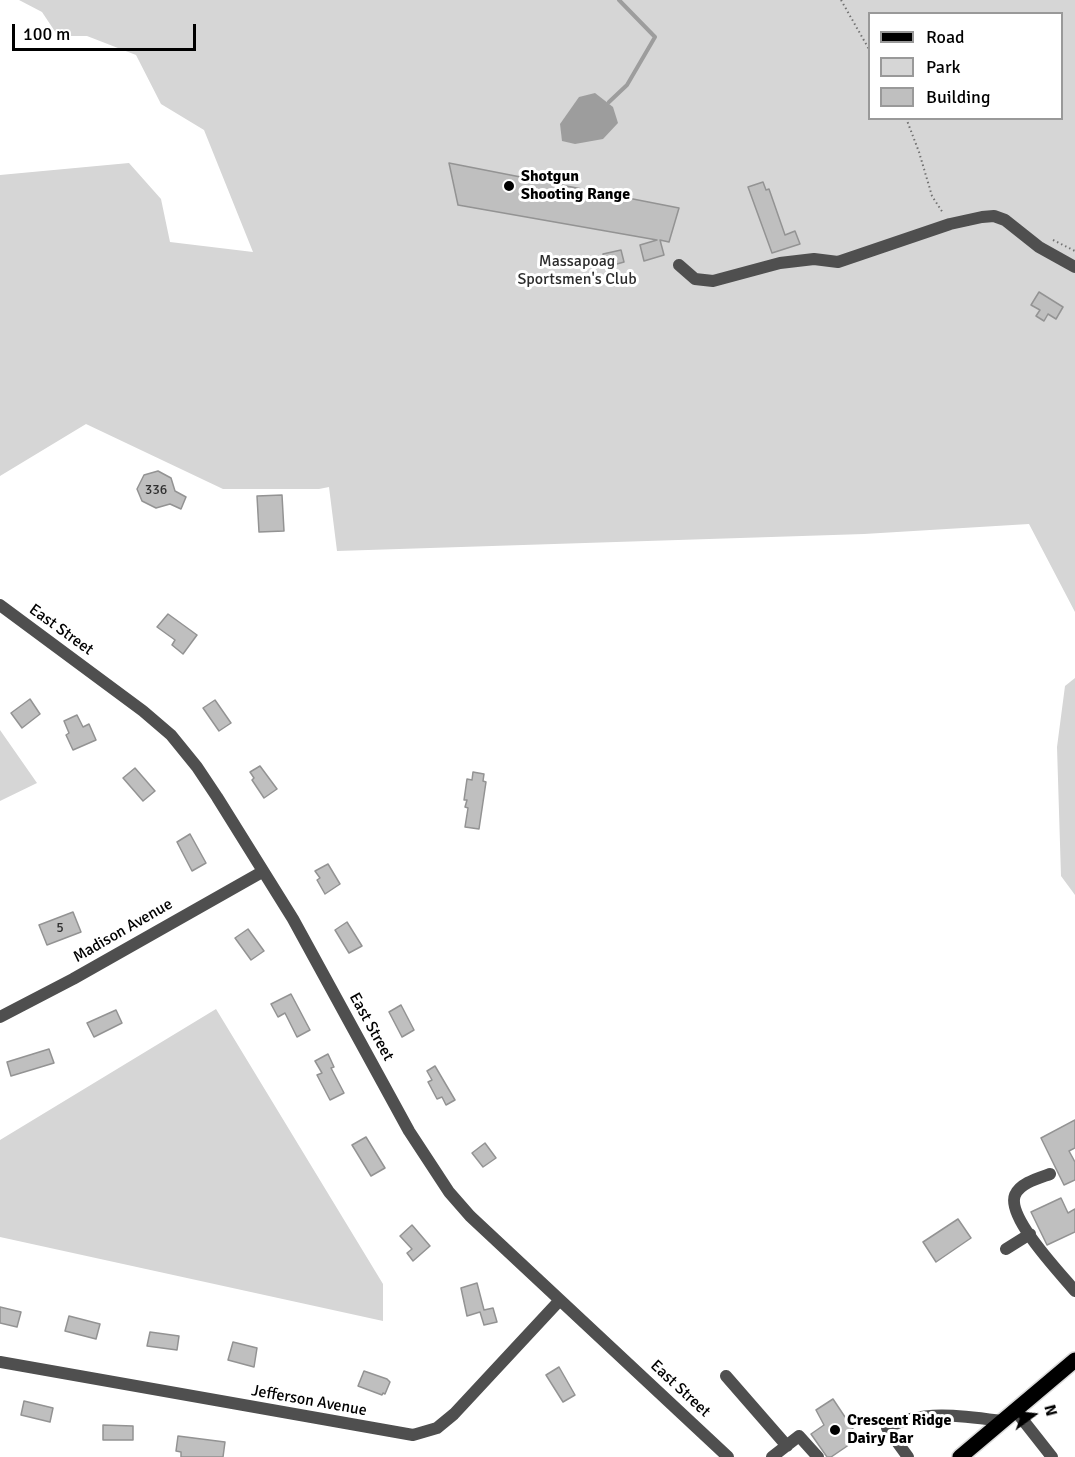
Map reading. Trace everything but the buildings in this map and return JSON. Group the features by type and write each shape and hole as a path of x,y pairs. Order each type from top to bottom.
{"main road":[{"path":"960,1457 1075,1360"}],"street":[{"path":"679,266 695,279 713,281 780,263 814,259 838,262 950,224 982,217 1000,218 1016,228 1039,248 1075,267"},
{"name":"East Street","path":"0,605 143,711 171,735 217,797 293,919 409,1131 449,1192 470,1216 728,1457"},
{"name":"Madison Avenue","path":"0,1017 73,979 262,872"},
{"path":"1050,1174 1021,1187 1015,1196 1015,1210 1042,1252 1075,1291"},
{"path":"1006,1249 1030,1234"},
{"name":"Jefferson Avenue","path":"0,1362 413,1435 437,1428 454,1414 560,1300"},
{"path":"726,1376 787,1446"},
{"path":"1015,1410 1052,1457"},
{"path":"908,1457 887,1428 894,1423 954,1415 1001,1421"},
{"path":"772,1457 799,1436 818,1457"}],"path":[{"path":"841,0 868,47"},
{"path":"907,120 920,152 932,196 950,224"}],"green space":[{"name":"Massapoag Sportsmen's Club","path":"19,0 1075,0 1075,612 1029,524 864,534 337,551 329,487 319,489 223,489 86,424 0,476 0,175 129,163 161,199 170,242 253,252 204,130 161,104 136,55 87,36 58,36 42,12"},
{"path":"1075,678 1075,895 1061,876 1057,747 1065,686"},
{"path":"0,730 37,783 0,801"},
{"path":"216,1009 383,1284 383,1321 0,1237 0,1140"}],"shaded area":[{"path":"595,93 613,107 618,123 603,139 575,144 562,141 560,124 579,97"}],"waterway":[{"path":"609,102 627,85 655,37 619,0"}],"place":[{"name":"Shotgun Shooting Range","path":"509,186"},
{"name":"Crescent Ridge Dairy Bar","path":"835,1430"}]}
